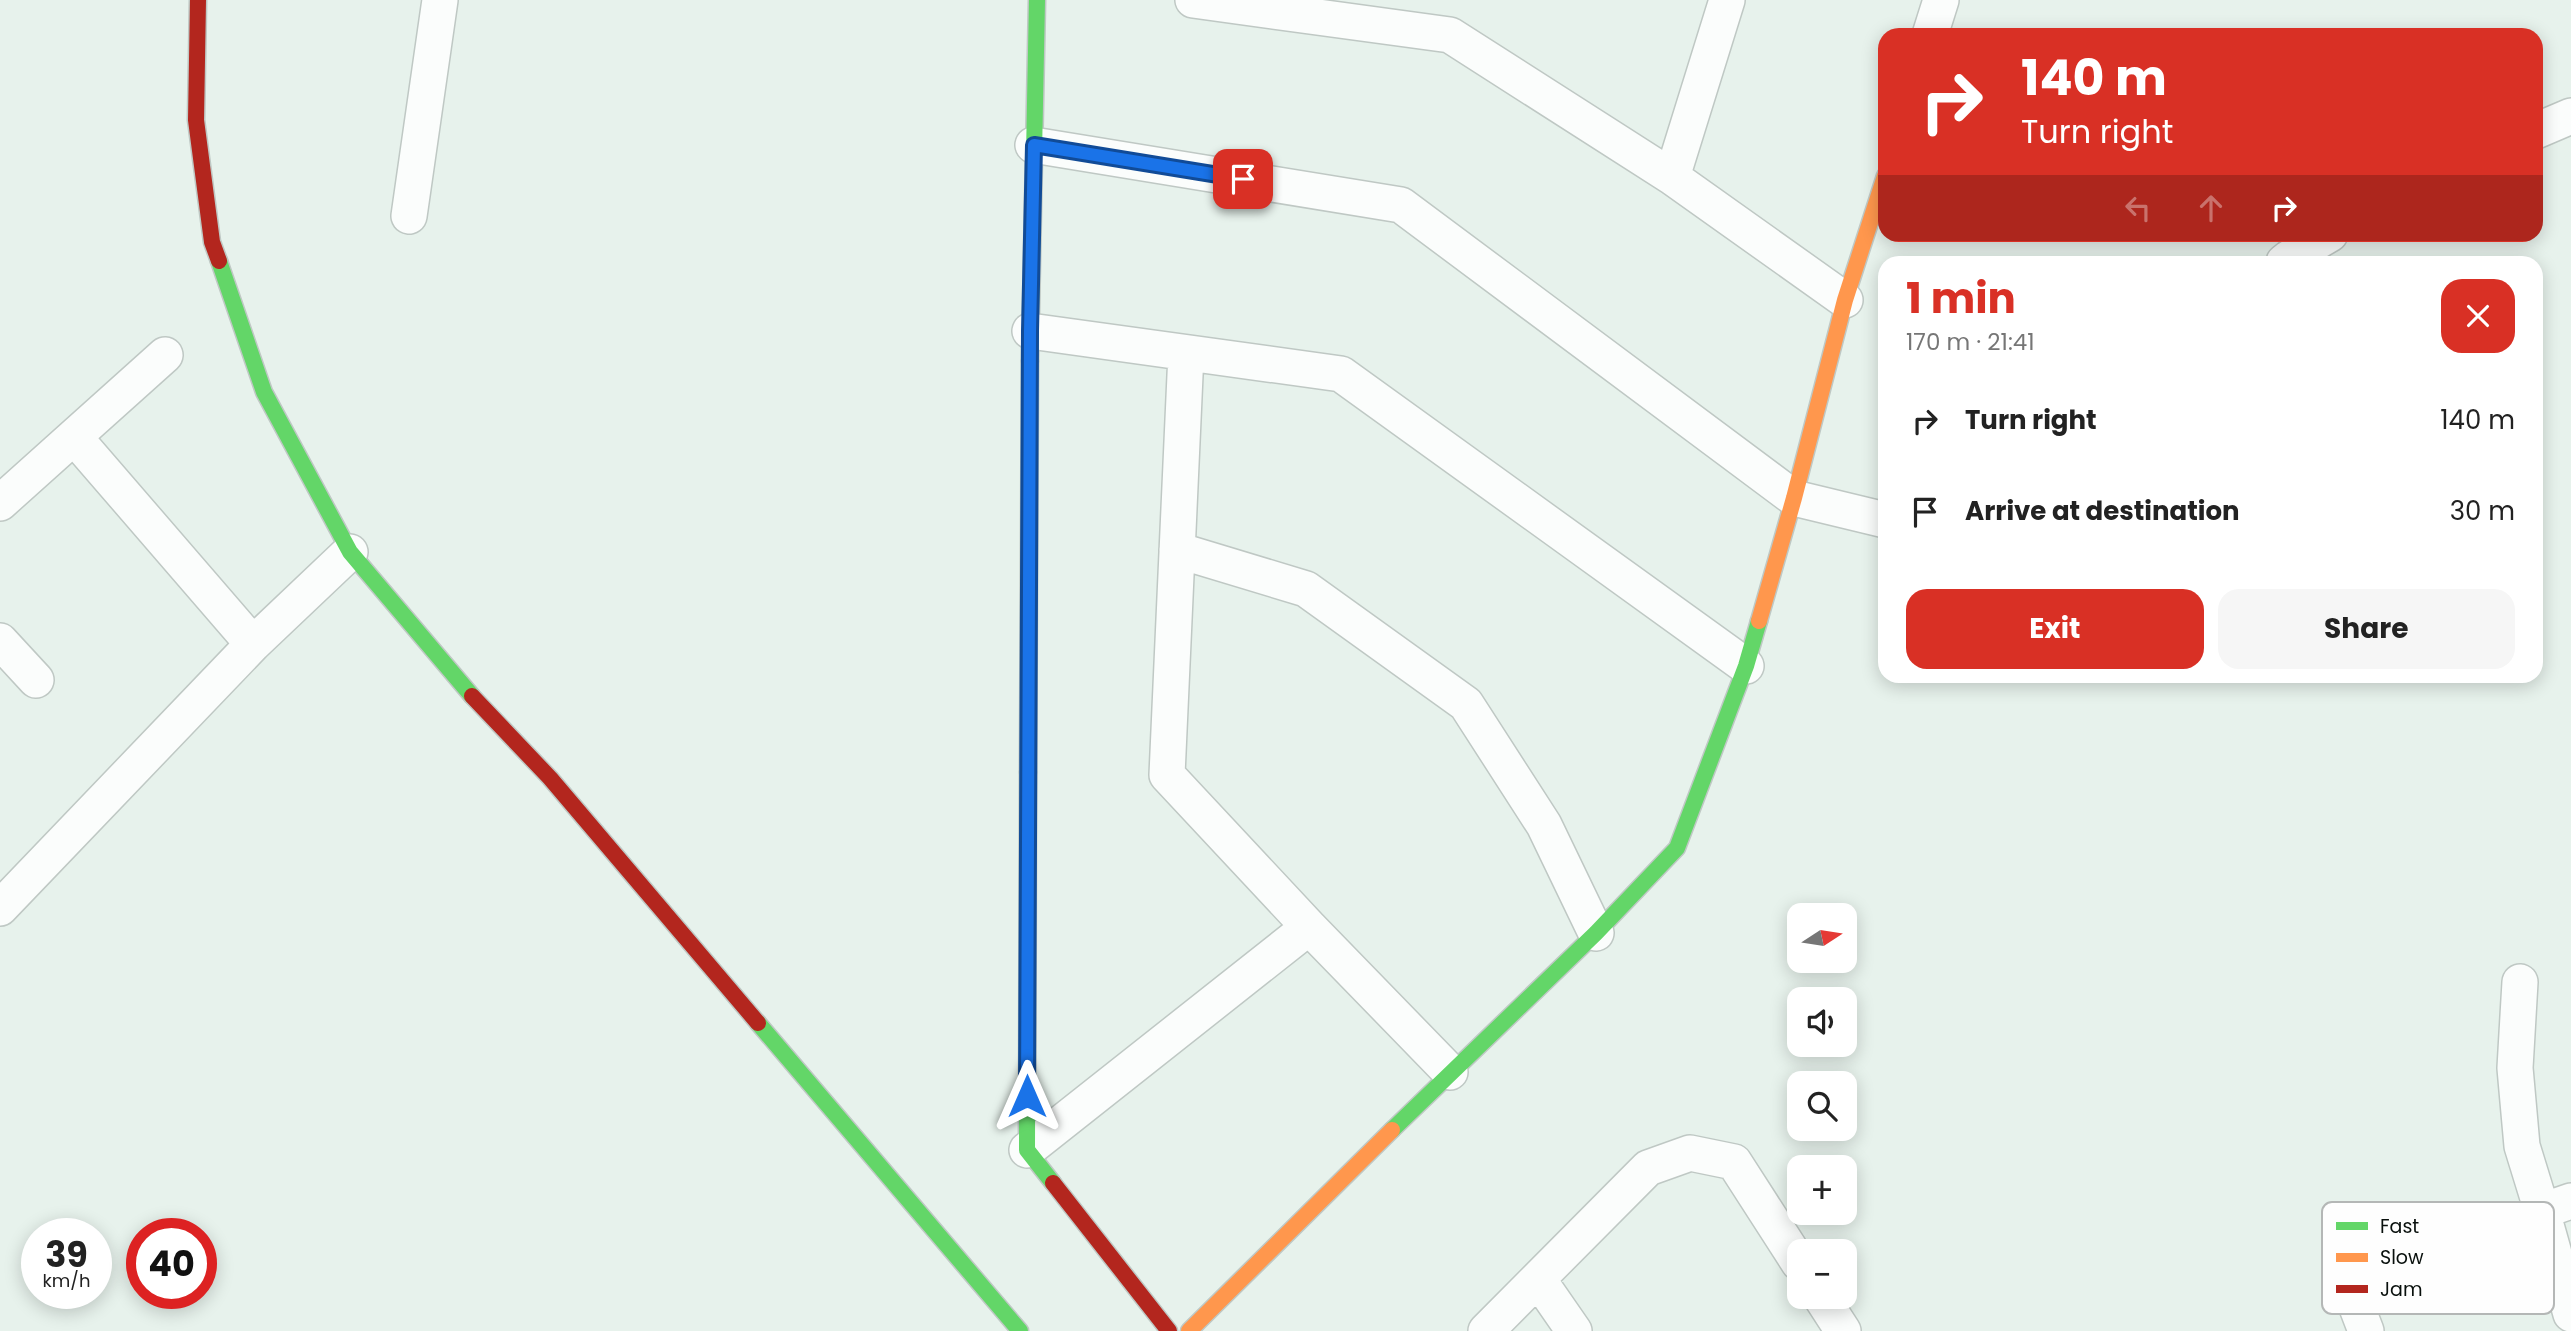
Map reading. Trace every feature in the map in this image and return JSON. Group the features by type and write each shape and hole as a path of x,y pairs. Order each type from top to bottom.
{"street":[{"path":"198,0 195,120 212,242 264,392 350,552 464,688 559,788 1020,1331"},
{"path":"409,216 440,0"},
{"path":"1037,0 1030,331 1027,1150 1168,1331"},
{"path":"1193,0 1450,35 1672,177 1845,300"},
{"path":"1672,177 1726,0"},
{"path":"1932,28 1941,0"},
{"path":"2543,128 2571,116"},
{"path":"1034,145 1401,205 1794,498 1878,518"},
{"path":"1189,1331 1450,1072 1596,933 1677,848 1746,666 1794,498 1845,300 1878,198"},
{"path":"2292,256 2316,242"},
{"path":"1030,331 1341,374 1746,666"},
{"path":"1186,353 1167,775 1450,1072"},
{"path":"0,503 165,355"},
{"path":"75,438 253,644"},
{"path":"1177,550 1306,589 1466,704 1544,825 1596,933"},
{"path":"0,908 253,644 350,552"},
{"path":"0,641 36,680"},
{"path":"1027,1150 1309,927"},
{"path":"2520,982 2515,1068 2522,1146 2554,1202"},
{"path":"1486,1331 1648,1168 1690,1153 1734,1162 1787,1244"},
{"path":"2556,1206 2571,1314"},
{"path":"1538,1279 1574,1331"},
{"path":"1829,1309 1843,1331"}],"traffic: fast":[{"path":"1030,361 1037,0"},
{"path":"219,261 264,392 350,552 472,696"},
{"path":"1392,1130 1596,933 1677,848 1746,666 1759,621"},
{"path":"1028,772 1027,1150 1053,1183"},
{"path":"758,1023 1020,1331"}],"traffic: slow":[{"path":"1759,621 1845,300 1878,198"},
{"path":"1028,772 1030,361"},
{"path":"1189,1331 1392,1130"}],"traffic: jam":[{"path":"198,0 196,120 212,242 219,261"},
{"path":"472,696 550,778 758,1023"},
{"path":"1053,1183 1169,1331"}],"route":[{"path":"1027,1096 1030,331 1034,145 1243,179"}]}
